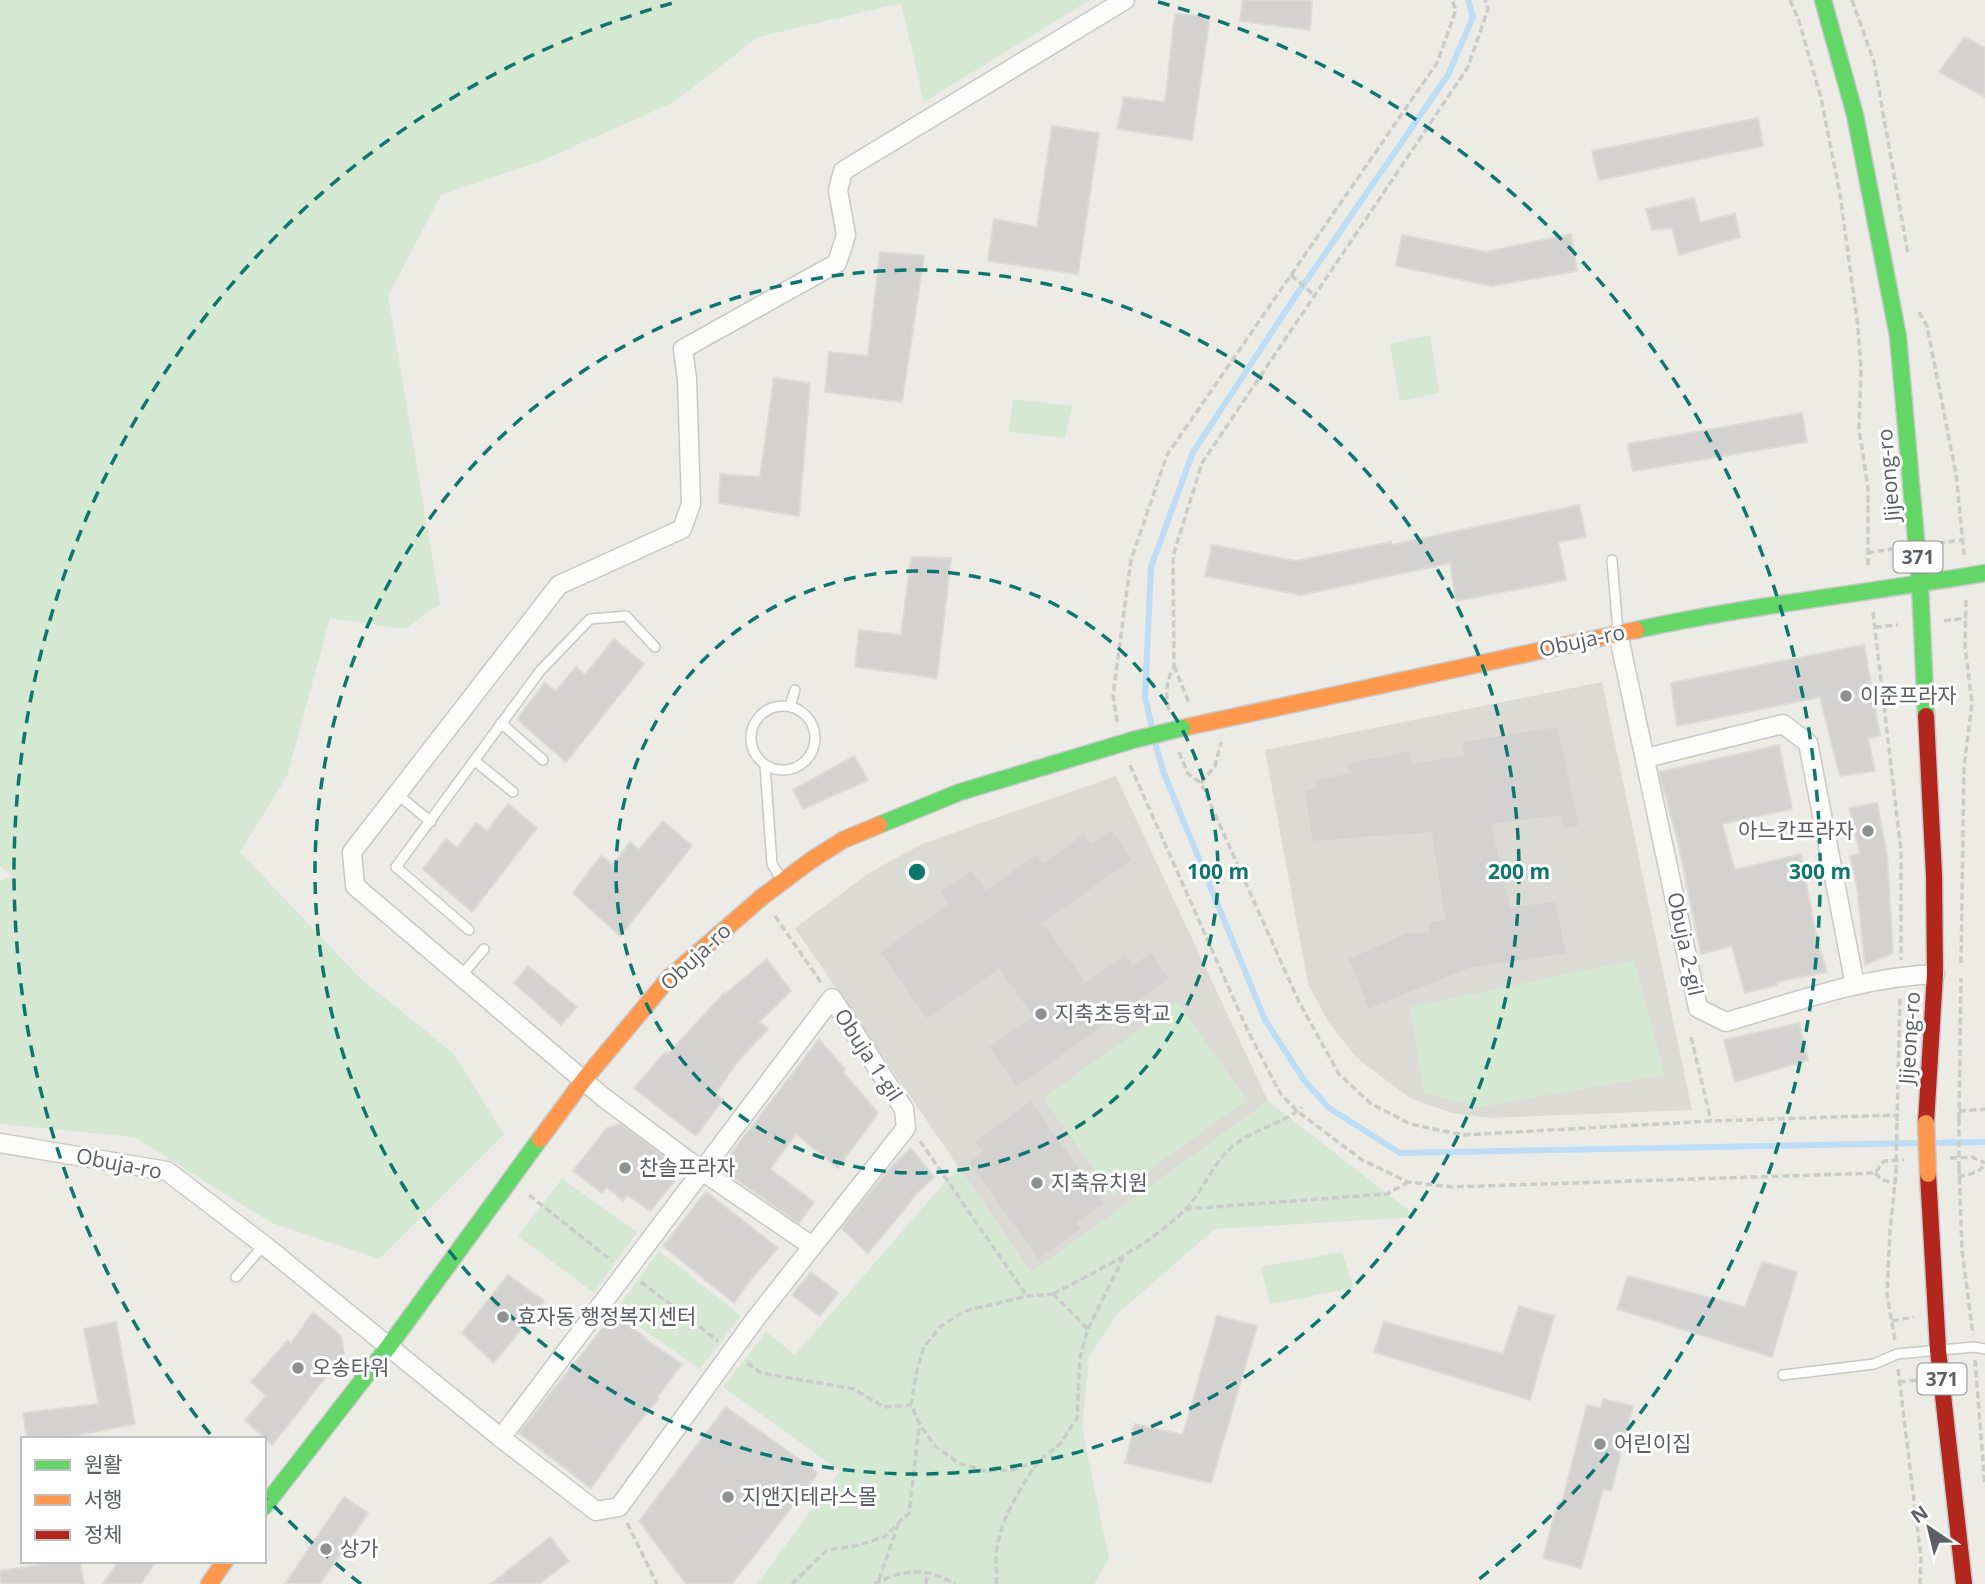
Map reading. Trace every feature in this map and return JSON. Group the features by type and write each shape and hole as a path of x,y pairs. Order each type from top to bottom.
{"main road":[{"name":"Jijeong-ro","path":"1823,0 1855,115 1898,336 1920,584 1934,875 1935,974 1926,1123 1938,1350"},
{"name":"Obuja-ro","path":"266,1504 389,1346 583,1081 669,978 783,881 843,840 960,792 1133,740 1177,723 1618,633 1869,589 1985,573"},
{"name":"371","path":"1938,1350 1964,1584"},
{"path":"209,1584 224,1563"}],"street":[{"path":"813,1247 702,1171 583,1081 460,977 355,886 352,852 559,584 682,529 691,504 687,379 683,349 837,263 846,235 838,190 844,170 1125,0"},
{"name":"Obuja 2-gil","path":"1618,633 1698,1008 1726,1022 1855,985 1900,975 1935,974"},
{"path":"1646,758 1783,724 1808,743 1855,985"},
{"name":"Obuja 1-gil","path":"500,1438 832,998 904,1109 906,1128 733,1352 619,1507"},
{"name":"Obuja-ro","path":"0,1143 167,1171 389,1346"},
{"path":"389,1346 500,1438 596,1511 619,1507"}],"lane":[{"path":"1612,561 1618,633"},
{"path":"469,930 396,867 540,671 590,619 626,616 655,647"},
{"path":"790,706 794,690"},
{"path":"790,706 809,718 816,736 814,747 803,764 784,771 765,765 757,757 752,747 753,725 759,716 769,709 790,706"},
{"path":"501,723 543,760"},
{"path":"475,761 513,792"},
{"path":"765,765 772,864 783,881"},
{"path":"397,794 431,822"},
{"path":"460,977 484,949"},
{"path":"236,1277 264,1245"},
{"path":"1783,1375 1874,1364 1897,1354 1974,1347 1985,1349"}],"path":[{"path":"1117,724 1113,695 1131,560 1167,455 1437,63 1456,10 1452,0"},
{"path":"1189,704 1174,666 1173,556 1202,463 1468,67 1488,9 1485,0"},
{"path":"1790,0 1799,21 1821,98 1842,207 1861,368 1859,429 1868,488 1867,553"},
{"path":"1852,0 1874,62 1910,264"},
{"path":"1291,275 1315,296"},
{"path":"1915,304 1927,326 1956,474 1963,540"},
{"path":"1961,964 1964,767 1972,703 1965,648 1966,618"},
{"path":"1875,627 1900,850 1901,958"},
{"path":"1174,666 1167,679 1165,695 1177,723"},
{"path":"1201,783 1215,766 1222,739"},
{"path":"1179,752 1181,763 1188,774 1201,783 1299,1002 1339,1074 1370,1103 1410,1124 1463,1135 1711,1121 1898,1115"},
{"path":"1128,761 1247,1029 1280,1093 1297,1111 1362,1160 1408,1182 1452,1187 1875,1173 1882,1180 1896,1183"},
{"path":"774,914 832,998"},
{"path":"1961,977 1958,1177 1962,1250 1970,1312"},
{"path":"1892,1321 1888,1295 1890,1231 1896,1183 1900,998"},
{"path":"1691,1037 1711,1121"},
{"path":"1040,1460 1013,1470 986,1471 959,1463 936,1447 920,1425 911,1405 924,1347 941,1326 965,1311 1028,1296 1053,1294 1123,1258 1185,1209 1216,1164 1236,1143 1290,1118 1302,1107"},
{"path":"1959,1111 1985,1109"},
{"path":"906,1128 915,1135 1028,1296"},
{"path":"1947,1158 1972,1157 1985,1164 1977,1172 1958,1177"},
{"path":"1875,1173 1884,1161 1909,1159"},
{"path":"1185,1209 1387,1194 1408,1182"},
{"path":"529,1195 761,1373 854,1389 884,1407 911,1405"},
{"path":"996,1584 996,1556 1005,1519 1019,1490 1040,1460 1061,1443 1077,1418 1080,1357 1088,1329 1123,1258"},
{"path":"1053,1294 1088,1329"},
{"path":"1976,1373 1985,1486"},
{"path":"1899,1382 1921,1558 1920,1584"},
{"path":"792,1584 827,1550 855,1546 884,1537 909,1513 920,1425"},
{"path":"619,1507 657,1584"},
{"path":"876,1583 899,1523"},
{"path":"876,1583 890,1576 929,1572 955,1584"},
{"path":"926,1584 929,1572"}],"shaded area":[{"path":"1602,682 1692,1110 1489,1118 1452,1113 1410,1098 1357,1058 1329,1023 1308,984 1265,750"},
{"name":"지축초등학교","path":"1116,776 1268,1101 1031,1273 795,928 869,873 922,844"}],"green space":[{"path":"0,0 1090,0 924,102 901,3 758,37 674,102 541,161 441,195 388,296 440,604 405,629 330,618 287,776 240,852 359,977 453,1053 504,1134 379,1259 272,1223 134,1137 0,1124 0,881 13,876 0,866"},
{"path":"1430,335 1439,393 1400,401 1390,344"},
{"path":"1013,399 1072,406 1065,438 1009,432"},
{"path":"1634,960 1665,1075 1479,1107 1424,1093 1410,1007"},
{"path":"1178,1002 1247,1100 1113,1196 1043,1098"},
{"path":"1268,1101 1417,1217 1215,1229 1117,1314 1089,1357 1082,1428 1109,1559 1094,1584 757,1584 840,1471 723,1387 766,1332 795,1355 958,1167 1031,1273"},
{"path":"562,1179 637,1232 594,1293 518,1236"},
{"path":"659,1251 741,1316 700,1369 616,1310"},
{"path":"1342,1252 1354,1288 1270,1304 1261,1267"}],"building":[{"path":"1243,0 1312,0 1310,30 1240,21"},
{"path":"1175,14 1210,16 1192,140 1117,129 1124,97 1165,102"},
{"path":"1965,37 1985,48 1985,97 1939,72"},
{"path":"1758,118 1763,146 1599,180 1592,151"},
{"path":"1052,126 1099,133 1078,274 988,261 994,219 1037,227"},
{"path":"1694,198 1700,222 1735,214 1740,237 1679,255 1672,228 1652,230 1646,209"},
{"path":"1571,234 1577,271 1492,286 1396,266 1402,235 1486,252"},
{"path":"880,252 924,256 902,402 825,392 829,352 868,356"},
{"path":"774,378 810,383 799,516 719,503 720,474 760,477"},
{"path":"1802,413 1807,442 1633,471 1628,444"},
{"path":"1579,505 1586,537 1558,542 1566,580 1456,601 1450,563 1301,595 1205,576 1212,545 1295,561 1391,542 1391,545"},
{"path":"911,557 951,558 937,678 855,667 859,630 901,635"},
{"path":"614,639 644,664 566,762 517,719 545,683 556,691 576,667 585,675"},
{"path":"1864,645 1880,736 1868,738 1875,771 1840,776 1820,697 1677,726 1671,683"},
{"path":"1558,726 1580,826 1564,830 1561,816 1492,825 1511,906 1556,901 1567,954 1469,969 1368,1010 1348,958 1408,932 1428,932 1428,921 1444,919 1431,833 1312,842 1304,791 1315,788 1314,779 1348,773 1346,763 1411,750 1413,763 1464,755 1461,741"},
{"path":"1779,745 1792,809 1722,824 1735,870 1801,854 1817,940 1827,972 1776,982 1777,985 1745,993 1732,946 1701,954 1678,842 1659,772"},
{"path":"854,756 868,780 803,809 793,790"},
{"path":"1877,803 1887,855 1893,953 1865,965 1857,887 1850,856 1860,853 1849,808"},
{"path":"508,804 537,828 472,912 423,869 446,839 457,848 476,823 487,831"},
{"path":"663,821 692,846 620,936 573,893 601,856 613,865 630,842 639,850"},
{"path":"1112,829 1133,860 1044,923 1086,981 1125,954 1133,964 1151,952 1170,979 1017,1088 988,1047 1032,1016 999,970 927,1020 879,952 948,904 940,892 972,869 986,889 1037,853 1043,862 1084,833 1091,843"},
{"path":"767,959 791,991 759,1022 768,1029 740,1059 715,1093 723,1100 696,1136 634,1088 665,1052 668,1054 724,993"},
{"path":"528,966 577,1007 561,1025 514,983"},
{"path":"1799,1023 1808,1060 1735,1082 1724,1040"},
{"path":"819,1039 878,1113 838,1168 796,1134 770,1169 814,1202 799,1223 720,1168"},
{"name":"지축유치원","path":"1031,1100 1105,1204 1078,1223 1082,1229 1038,1260 968,1162 982,1152 974,1141"},
{"name":"찬솔프라자","path":"621,1124 675,1165 675,1181 650,1211 627,1195 623,1201 607,1187 602,1193 573,1171 607,1128"},
{"path":"911,1148 934,1177 911,1199 868,1253 841,1228 893,1165"},
{"path":"706,1192 778,1248 734,1303 663,1246"},
{"path":"1762,1262 1797,1272 1772,1357 1617,1309 1628,1276 1745,1307"},
{"path":"811,1272 838,1293 820,1316 792,1295"},
{"name":"효자동 행정복지센터","path":"508,1275 544,1301 494,1363 462,1333"},
{"path":"1519,1306 1554,1316 1530,1400 1374,1352 1384,1322 1503,1354"},
{"name":"오송타워","path":"313,1312 341,1336 344,1354 272,1445 245,1420 266,1396 251,1382 288,1340 291,1343"},
{"path":"614,1314 682,1364 591,1488 519,1433"},
{"path":"1217,1316 1257,1326 1211,1483 1125,1463 1135,1424 1183,1435"},
{"path":"116,1322 135,1424 67,1437 27,1437 23,1413 99,1404 84,1329"},
{"path":"1603,1399 1633,1406 1611,1491 1603,1489 1581,1568 1543,1558 1558,1502 1562,1503 1587,1405 1601,1408"},
{"name":"지앤지테라스몰","path":"726,1407 818,1473 732,1584 686,1584 639,1521"},
{"name":"상가","path":"344,1497 368,1513 320,1584 285,1584"},
{"path":"550,1537 569,1561 539,1584 491,1584"},
{"path":"80,1563 84,1584 0,1584 0,1571 45,1564"},
{"path":"118,1563 155,1563 141,1584 103,1584"}],"waterway":[{"path":"1152,728 1145,697 1151,567 1193,452 1295,297 1448,75 1473,17 1468,0"},
{"path":"1155,742 1163,771 1265,1020 1304,1080 1329,1108 1400,1153 1918,1143"},
{"path":"1933,1143 1985,1142"}],"traffic: fast":[{"path":"1823,0 1855,115 1898,336 1920,584 1926,716"},
{"path":"1636,630 1723,613 1985,573"},
{"path":"1133,740 1182,728"},
{"path":"879,825 960,792 1133,740"},
{"path":"266,1504 389,1346 540,1139"}],"traffic: slow":[{"path":"1182,728 1636,630"},
{"path":"540,1139 583,1081 669,978 762,897 810,861 843,840 879,825"},
{"path":"1926,1123 1928,1174"},
{"path":"209,1584 224,1563"}],"traffic: jam":[{"path":"1926,716 1934,875 1935,974 1926,1123"},
{"path":"1928,1174 1938,1350 1964,1584"}],"place":[{"name":"이준프라자","path":"1846,696"},
{"name":"아느칸프라자","path":"1868,831"},
{"name":"지축초등학교","path":"1041,1014"},
{"name":"찬솔프라자","path":"625,1168"},
{"name":"지축유치원","path":"1037,1183"},
{"name":"효자동 행정복지센터","path":"503,1317"},
{"name":"오송타워","path":"298,1368"},
{"name":"어린이집","path":"1600,1444"},
{"name":"지앤지테라스몰","path":"728,1497"},
{"name":"상가","path":"326,1549"}]}
